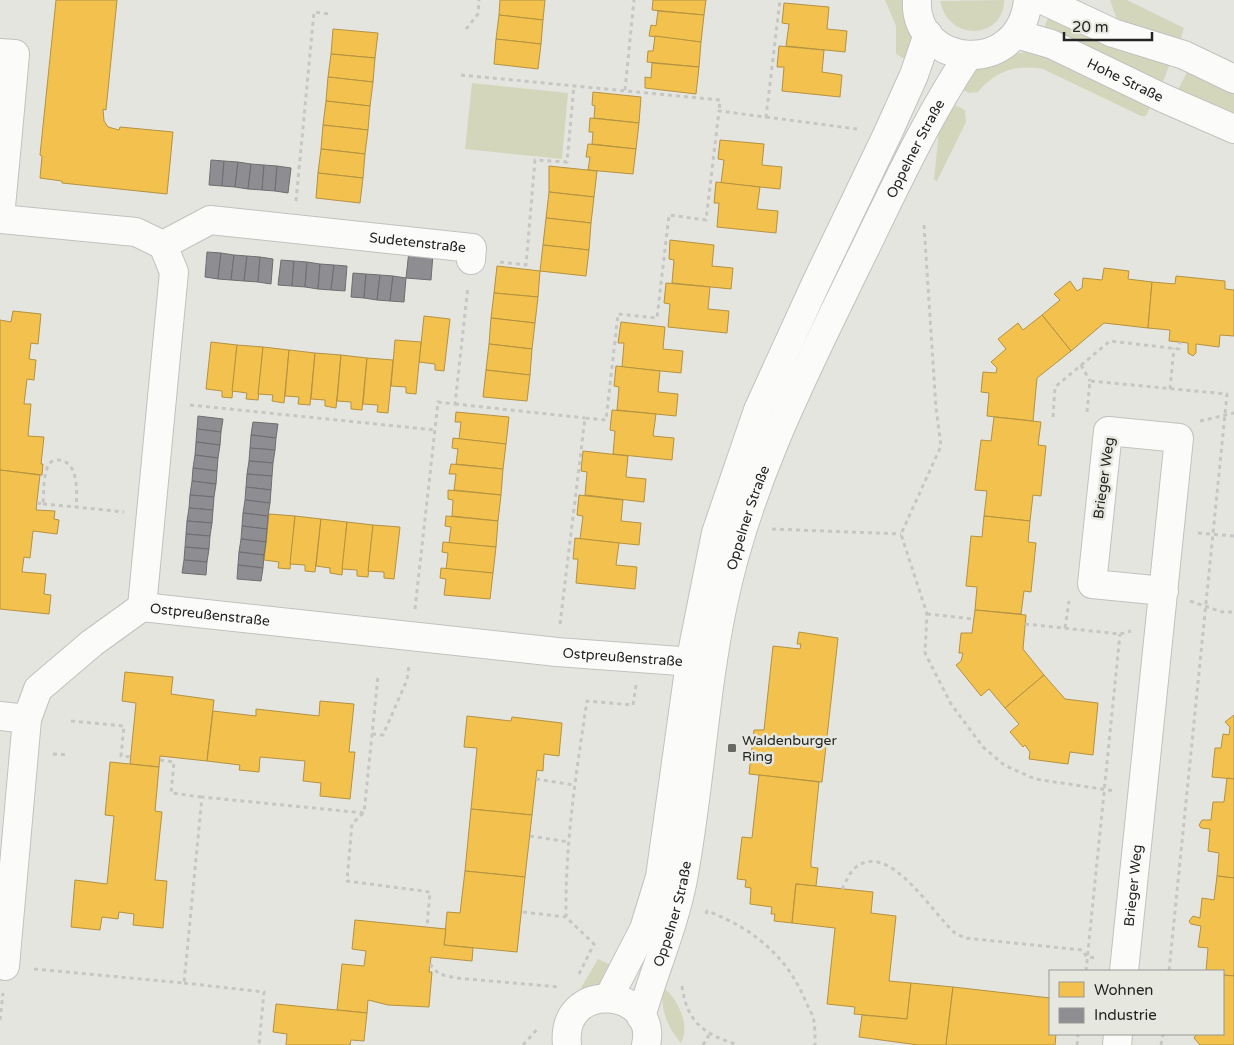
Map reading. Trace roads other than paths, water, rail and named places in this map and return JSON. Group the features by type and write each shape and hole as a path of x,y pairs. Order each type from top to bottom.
{"street":[{"path":"917,0 920,20 928,34 939,45 953,52 968,56 986,54 1003,46 1016,34 1026,12 1028,0"},
{"path":"1043,0 1113,33 1184,54 1234,79"},
{"name":"Oppelner Straße","path":"646,1045 646,1028 641,1017 676,910 694,817 702,663 716,533 758,410 887,135 914,75 928,34"},
{"name":"Hohe Straße","path":"1016,34 1051,44 1163,98 1234,129"},
{"path":"0,53 15,54 4,142 0,218 136,232 163,245 174,272 142,606"},
{"name":"Oppelner Straße","path":"609,997 644,930 660,877 702,663 723,603 767,456 795,391 904,168 945,91 968,56"},
{"name":"Sudetenstraße","path":"163,245 210,220 472,248 471,260"},
{"name":"Brieger Weg","path":"1125,966 1164,591 1179,438 1108,431 1092,584 1164,591"},
{"name":"Ostpreußenstraße","path":"5,966 27,719 38,688 92,643 142,606 557,652 702,663"},
{"path":"0,716 27,719"},
{"path":"567,1045 569,1023 575,1012 585,1003 597,998 609,997 622,1000 633,1007 641,1017"}],"place":[{"name":"Waldenburger Ring","path":"732,748"}]}
